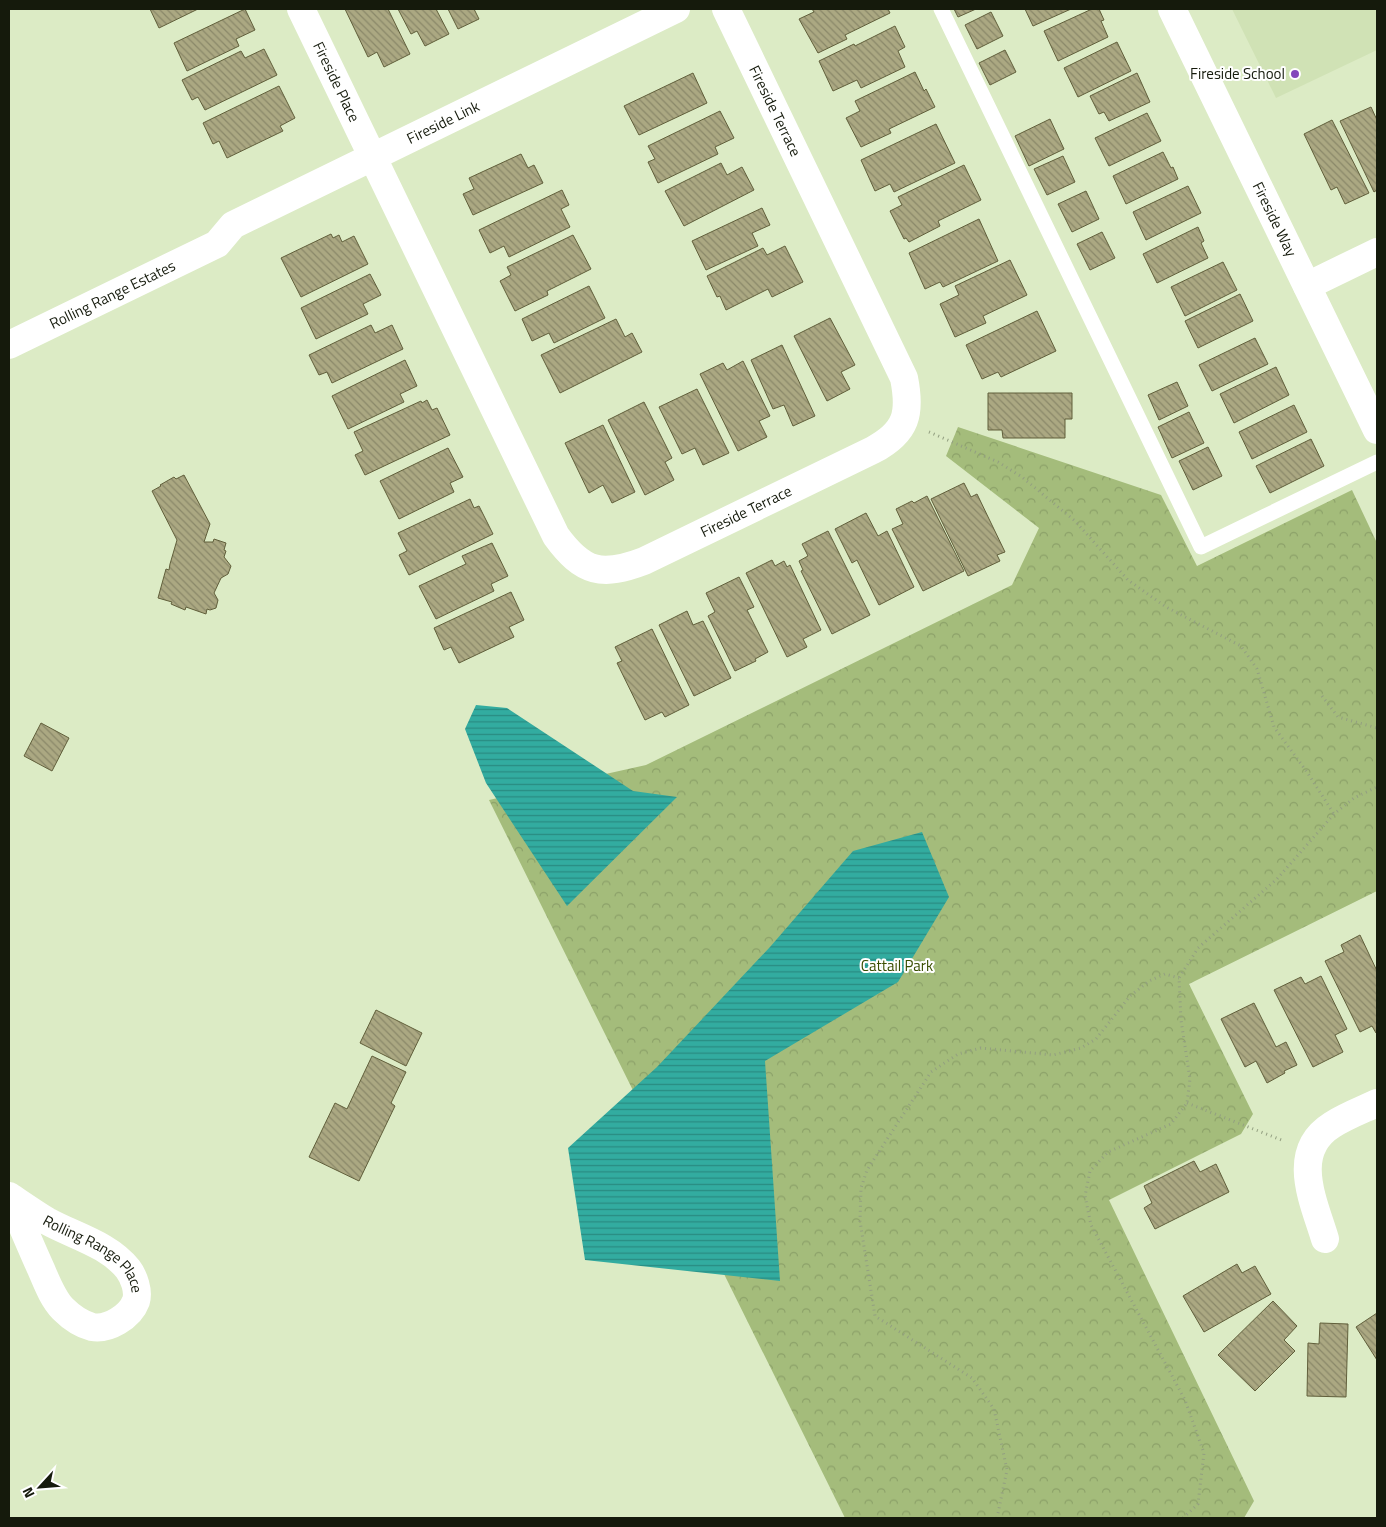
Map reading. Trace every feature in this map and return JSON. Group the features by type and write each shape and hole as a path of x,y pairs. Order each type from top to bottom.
{"street":[{"name":"Fireside Place","path":"301,9 372,156"},
{"name":"Fireside Link","path":"217,244 233,225 676,9"},
{"name":"Fireside Terrace","path":"372,156 556,536 574,559 592,568 608,571 628,568 885,444 896,434 904,421 907,407 904,378 726,9"},
{"name":"Fireside Way","path":"1172,9 1377,430"},
{"name":"Rolling Range Estates","path":"9,345 217,244"},
{"path":"1307,286 1377,252"},
{"path":"1325,1239 1308,1183 1307,1166 1310,1151 1321,1134 1331,1125 1377,1102"},
{"name":"Rolling Range Place","path":"9,1196 47,1221 116,1256 127,1268 136,1288 136,1300 123,1317 114,1322 94,1327 82,1323 62,1308 50,1289 9,1196"}],"lane":[{"path":"940,9 1201,547 1377,462"}],"path":[{"path":"904,421 998,462 1022,477 1075,522 1128,580 1166,607 1241,646 1257,669 1274,727 1307,772 1334,814"},
{"path":"1322,696 1338,717 1377,728"},
{"path":"1183,1518 1198,1504 1204,1453 1185,1400 1092,1225 1085,1196 1090,1171 1108,1152 1171,1124 1187,1103 1190,1079 1181,1020 1179,978 1198,948 1277,879 1334,814 1354,798 1377,787"},
{"path":"997,1518 1007,1470 994,1409 972,1378 875,1316 860,1221 861,1188 867,1170 931,1072 958,1054 981,1048 1053,1055 1081,1048 1096,1039 1130,996 1149,981 1165,974 1179,978"},
{"path":"1187,1103 1310,1151"}],"shaded area":[{"name":"Fireside School","path":"1232,9 1377,9 1377,50 1276,98"}],"green space":[{"name":"Cattail Park","path":"958,427 1161,495 1197,566 1352,490 1377,543 1377,891 1189,984 1253,1114 1241,1134 1109,1200 1254,1501 1244,1518 845,1518 489,800 646,765 1012,585 1039,528 946,456"}],"water":[{"path":"476,705 507,708 633,791 677,797 567,906 486,783 465,729"},
{"path":"922,832 949,897 898,982 765,1061 780,1281 585,1260 568,1148 657,1067 770,947 853,851"}],"building":[{"path":"150,9 198,9 159,28"},
{"path":"245,9 255,30 236,39 239,46 187,71 174,43"},
{"path":"345,9 388,9 410,54 384,67 377,52 368,57"},
{"path":"398,9 436,9 449,34 425,46 417,31 411,34"},
{"path":"448,9 474,9 479,19 458,29"},
{"path":"812,9 888,9 890,13 845,35 847,39 818,53 799,19 814,12"},
{"path":"954,9 976,9 958,17"},
{"path":"1025,9 1071,9 1033,26"},
{"path":"1092,9 1099,9 1104,20 1101,21 1108,37 1058,61 1044,31"},
{"path":"991,12 1003,36 977,49 965,25"},
{"path":"895,26 905,47 898,51 905,67 861,88 857,80 833,91 819,61"},
{"path":"1117,42 1131,71 1078,97 1064,68"},
{"path":"264,49 277,75 205,110 198,97 192,100 182,80 241,51 245,58"},
{"path":"1005,50 1016,72 990,85 979,63"},
{"path":"915,72 924,91 926,89 935,107 889,129 891,133 861,147 846,118 860,111 855,101"},
{"path":"693,73 707,103 639,135 624,106"},
{"path":"1137,73 1150,102 1109,121 1104,112 1099,114 1090,96"},
{"path":"279,86 295,118 280,126 283,131 227,158 219,141 213,144 203,123"},
{"path":"1371,107 1377,120 1377,190 1374,192 1340,121"},
{"path":"720,111 734,138 715,147 718,154 658,183 648,162 655,159 648,146"},
{"path":"1147,113 1161,141 1109,166 1095,138"},
{"path":"1050,119 1064,149 1029,166 1015,136"},
{"path":"1332,120 1369,193 1345,204 1337,187 1331,190 1304,134"},
{"path":"936,124 955,163 894,192 890,184 875,191 861,160"},
{"path":"1163,152 1178,179 1126,204 1113,176"},
{"path":"521,154 528,168 534,165 543,183 473,215 463,194 474,189 469,178"},
{"path":"1063,156 1075,182 1047,195 1034,169"},
{"path":"721,163 727,175 742,167 754,190 684,226 665,191"},
{"path":"964,165 981,200 938,221 940,226 909,242 906,238 904,239 890,211 902,205 898,197"},
{"path":"1188,186 1201,213 1146,240 1133,212"},
{"path":"562,190 569,205 561,209 570,227 509,257 504,246 490,253 479,230"},
{"path":"1086,191 1099,219 1072,232 1058,204"},
{"path":"762,208 770,225 752,233 758,246 706,270 692,241"},
{"path":"979,219 998,261 943,287 940,282 925,289 909,253"},
{"path":"1198,227 1204,241 1201,243 1208,258 1157,283 1143,254"},
{"path":"1102,232 1115,258 1090,270 1077,244"},
{"path":"331,234 333,238 339,235 342,242 354,236 368,264 301,297 281,258"},
{"path":"573,235 591,269 547,291 548,295 515,311 500,281 511,275 507,267"},
{"path":"785,246 803,282 772,297 768,289 726,310 720,296 717,297 707,276 763,248 767,255"},
{"path":"1010,260 1027,295 983,316 986,323 955,337 940,304 959,295 955,286"},
{"path":"1223,262 1237,290 1185,316 1171,287"},
{"path":"370,274 381,295 363,304 368,314 316,339 301,308"},
{"path":"589,286 605,318 554,343 549,333 532,341 522,319"},
{"path":"1240,294 1253,321 1198,348 1185,321"},
{"path":"1037,311 1056,351 1001,377 998,372 982,379 966,345"},
{"path":"830,318 855,365 841,372 850,389 827,401 794,336"},
{"path":"616,319 625,337 632,333 642,352 560,393 541,355"},
{"path":"371,325 375,333 392,325 403,349 332,383 327,372 319,375 309,355"},
{"path":"1255,338 1268,364 1212,391 1199,365"},
{"path":"782,345 815,416 793,426 784,405 773,409 751,360"},
{"path":"405,360 417,386 400,394 404,402 348,429 332,396"},
{"path":"743,361 770,416 759,421 767,437 738,451 700,374 723,363 727,370"},
{"path":"1276,367 1289,395 1234,423 1220,394"},
{"path":"1177,382 1188,406 1159,420 1148,395"},
{"path":"697,389 729,453 703,465 695,448 682,454 659,407"},
{"path":"988,393 1072,393 1072,419 1065,419 1065,438 1003,438 1002,430 988,430"},
{"path":"427,400 432,410 437,408 450,435 365,475 355,455 363,451 354,432"},
{"path":"644,402 672,458 665,462 674,480 645,495 608,420"},
{"path":"1294,405 1307,432 1252,459 1239,432"},
{"path":"1189,412 1204,443 1172,458 1158,427"},
{"path":"603,425 635,492 612,503 603,485 589,493 565,443"},
{"path":"1311,439 1324,466 1270,493 1256,466"},
{"path":"1208,447 1222,476 1193,490 1179,461"},
{"path":"448,448 463,477 450,483 454,492 399,519 380,481"},
{"path":"184,475 210,524 204,542 213,542 214,539 226,543 224,557 231,566 228,574 221,578 214,593 218,600 216,608 207,609 206,614 186,607 185,610 171,604 172,602 158,598 166,569 169,570 177,540 152,491 174,477 176,479"},
{"path":"964,483 971,497 977,494 1005,552 997,555 1000,561 968,576 931,499"},
{"path":"927,496 964,571 923,591 892,529 903,524 896,509"},
{"path":"470,499 474,508 479,506 493,534 409,575 399,555 407,551 398,533"},
{"path":"866,513 878,536 887,531 914,587 879,605 857,560 852,563 835,529"},
{"path":"828,531 870,615 832,634 801,571 803,570 799,561 808,556 802,544"},
{"path":"492,543 508,576 491,584 494,591 436,619 419,586 466,564 462,556"},
{"path":"772,560 775,566 784,561 787,567 790,565 821,630 803,639 807,647 787,657 746,573"},
{"path":"739,577 754,607 747,610 768,652 755,659 756,661 735,671 708,616 715,612 706,593"},
{"path":"511,592 524,620 509,627 514,637 459,663 451,647 444,650 434,628"},
{"path":"687,611 693,625 703,621 731,678 694,696 659,625"},
{"path":"652,629 689,705 665,717 662,712 645,720 617,663 622,661 615,647"},
{"path":"41,723 69,738 52,771 24,756"},
{"path":"1360,935 1377,971 1376,1033 1372,1026 1360,1032 1325,961 1344,952 1341,945"},
{"path":"1321,976 1347,1029 1335,1035 1343,1052 1313,1067 1274,990 1301,977 1305,984"},
{"path":"1254,1003 1276,1047 1286,1042 1297,1065 1284,1071 1285,1073 1267,1083 1256,1061 1245,1067 1221,1019"},
{"path":"376,1010 422,1033 406,1066 360,1043"},
{"path":"372,1056 406,1072 391,1103 395,1106 359,1181 309,1157 335,1103 347,1109"},
{"path":"1194,1161 1200,1172 1216,1164 1229,1192 1155,1229 1144,1208 1152,1203 1144,1186"},
{"path":"1237,1264 1242,1273 1255,1266 1271,1294 1204,1332 1183,1296"},
{"path":"1273,1301 1297,1326 1284,1340 1295,1351 1255,1391 1218,1355"},
{"path":"1377,1313 1377,1360 1356,1327"},
{"path":"1320,1323 1348,1324 1346,1397 1307,1396 1308,1343 1319,1344"}],"place":[{"name":"Fireside School","path":"1295,74"}]}
